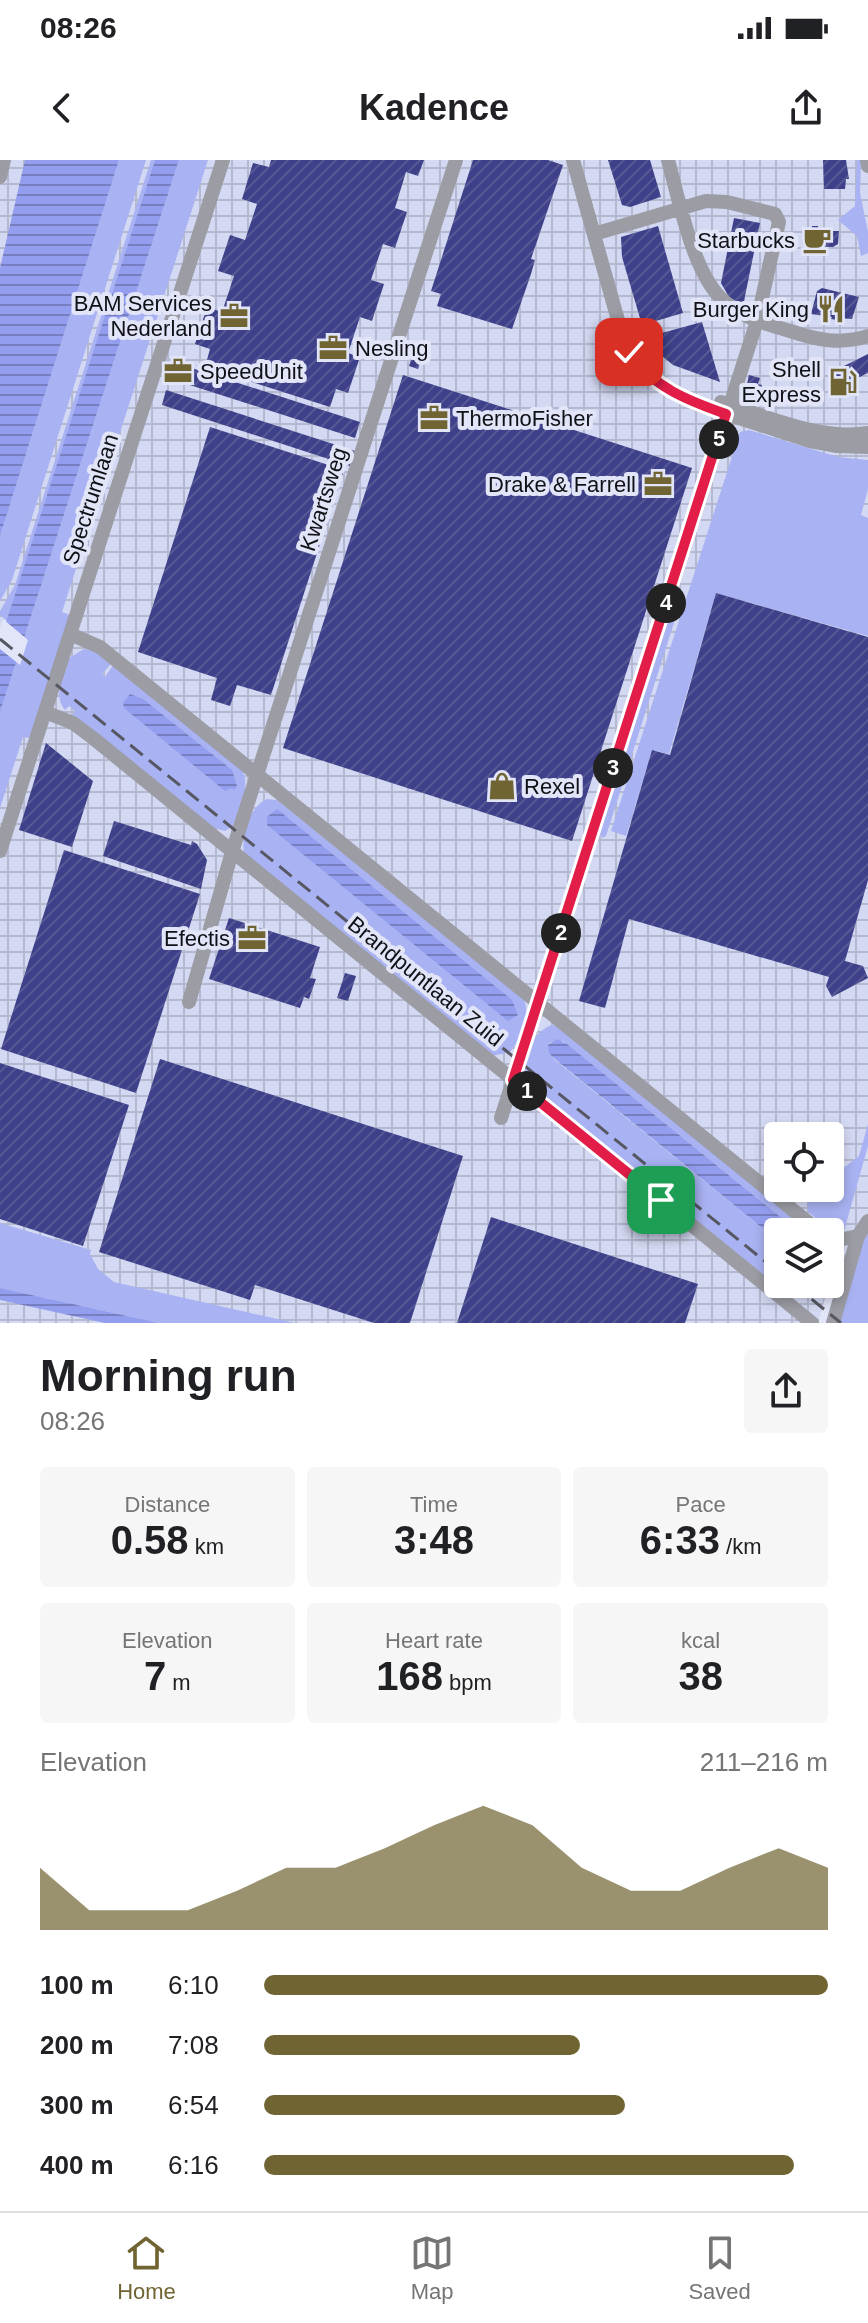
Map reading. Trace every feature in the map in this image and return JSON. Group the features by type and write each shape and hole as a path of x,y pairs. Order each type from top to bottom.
{"street":[{"path":"0,177 4,160"},
{"name":"Spectrumlaan","path":"0,851 223,160"},
{"name":"Kwartsweg","path":"189,1002 232,852 456,160"},
{"path":"573,160 629,352 650,377 668,389 810,441 868,447"},
{"path":"668,160 700,269 723,301 757,321 816,340 840,342 868,336"},
{"path":"501,1118 757,321 779,218 775,214 706,201 594,234"},
{"path":"728,410 814,430 839,434 868,433"},
{"path":"70,634 100,647 803,1218"},
{"name":"Brandpuntlaan Zuid","path":"45,712 80,728 812,1323"},
{"path":"833,1323 858,1236 868,1221"},
{"path":"844,1239 858,1236"}],"shaded area":[{"path":"0,160 868,160 868,1284 844,1265 844,1218 764,1218 764,1298 825,1298 818,1323 0,1323"},
{"path":"25,160 119,160 0,536 0,268"},
{"path":"119,160 146,160 12,580 0,601 0,536"},
{"path":"151,160 155,160 7,621 0,611 15,585"},
{"path":"155,160 179,160 0,712 0,641"},
{"path":"179,160 208,160 62,612 70,615 30,738 23,737 0,808 0,712"},
{"path":"857,160 861,160 860,193 868,232 868,253 861,256 857,236 838,220 855,206"},
{"path":"749,430 838,457 868,460 868,489 861,515 868,518 868,636 716,593 669,754 652,750 626,836 611,831 740,432"},
{"path":"673,605 679,607 606,836 602,838 600,832"},
{"path":"84,649 92,650 112,663 102,674 105,677 113,665 242,770 245,791 233,826 225,831 214,828 72,716 75,711 69,706 65,710 59,698 62,678 69,658"},
{"path":"130,694 143,699 232,770 237,786 234,790 225,791 124,708 123,703"},
{"path":"267,799 277,800 524,1000 524,1028 510,1052 492,1056 244,853 248,822 255,808"},
{"path":"277,809 512,1000 518,1015 508,1021 267,825 267,817"},
{"path":"558,1026 764,1192 764,1202 777,1202 797,1218 782,1218 563,1041 548,1045 555,1060 764,1230 764,1275 526,1083 526,1057 533,1041 545,1029"},
{"path":"557,1039 567,1044 782,1218 764,1218 764,1230 555,1059 549,1053 548,1045"},
{"path":"868,1124 868,1146 844,1231 844,1218 816,1218 808,1212 807,1202 844,1202 844,1167 859,1156"},
{"path":"0,1223 91,1250 98,1269 114,1282 295,1323 159,1323 0,1288"},
{"path":"868,1231 868,1323 837,1323 857,1252"},
{"path":"0,1288 159,1323 105,1323 0,1300"}],"pier":[{"path":"3,619 28,640 20,665 0,649"}],"building":[{"path":"271,160 424,160 418,176 406,172 395,208 407,212 395,248 383,244 371,280 384,284 372,321 360,317 348,353 360,357 348,393 336,389 330,407 205,367 210,349 195,344 207,307 222,312 234,276 218,271 230,235 245,240 257,204 242,199 253,163 269,167"},
{"path":"473,160 548,160 563,165 531,259 535,260 512,329 437,306 441,294 431,291"},
{"path":"608,160 650,160 661,197 630,207 622,205"},
{"path":"823,160 846,160 849,179 846,179 845,189 824,189"},
{"path":"734,218 760,223 744,301 739,303 729,297 721,283"},
{"path":"658,226 683,313 642,325 622,257 621,237"},
{"path":"812,226 818,226 818,231 839,231 838,244 833,247 803,246 802,234 812,231"},
{"path":"822,288 859,297 852,319 837,320 811,314 817,291"},
{"path":"702,322 720,382 673,365 647,337"},
{"path":"416,343 426,345 418,369 409,366"},
{"path":"868,354 868,373 839,387 832,372"},
{"path":"176,363 360,422 355,438 171,379"},
{"path":"403,375 692,468 572,841 283,748"},
{"path":"749,375 760,378 758,384 762,385 758,397 745,393"},
{"path":"166,390 355,451 350,466 162,405"},
{"path":"210,427 344,470 271,695 237,685 230,706 211,700 217,678 138,652"},
{"path":"716,593 868,637 868,880 845,961 863,966 868,978 832,997 826,986 829,977 629,919 605,1008 579,1001 652,750 670,755"},
{"path":"46,743 93,781 72,847 19,830"},
{"path":"114,821 191,845 192,841 197,844 207,860 201,889 103,856"},
{"path":"64,850 200,894 136,1093 1,1049"},
{"path":"229,918 320,947 310,978 316,979 309,999 304,997 300,1008 209,979"},
{"path":"345,973 356,976 348,1001 337,998"},
{"path":"160,1059 463,1156 410,1323 374,1323 255,1285 250,1300 99,1252"},
{"path":"0,1063 129,1105 83,1246 0,1219"},
{"path":"491,1217 698,1284 685,1323 457,1323"}],"railway":[{"path":"0,639 764,1261"},
{"path":"810,1298 841,1323"}],"place":[{"name":"Starbucks","path":"817,240"},
{"name":"Burger King","path":"831,309"},
{"name":"BAM Services Nederland","path":"234,316"},
{"name":"Nesling","path":"333,348"},
{"name":"SpeedUnit","path":"178,371"},
{"name":"Shell Express","path":"843,382"},
{"name":"ThermoFisher","path":"434,418"},
{"name":"Drake & Farrell","path":"658,484"},
{"name":"Rexel","path":"502,786"},
{"name":"Efectis","path":"252,938"}],"route":[{"path":"629,352 650,377 668,389 696,404 726,414 513,1080 661,1200"}]}
